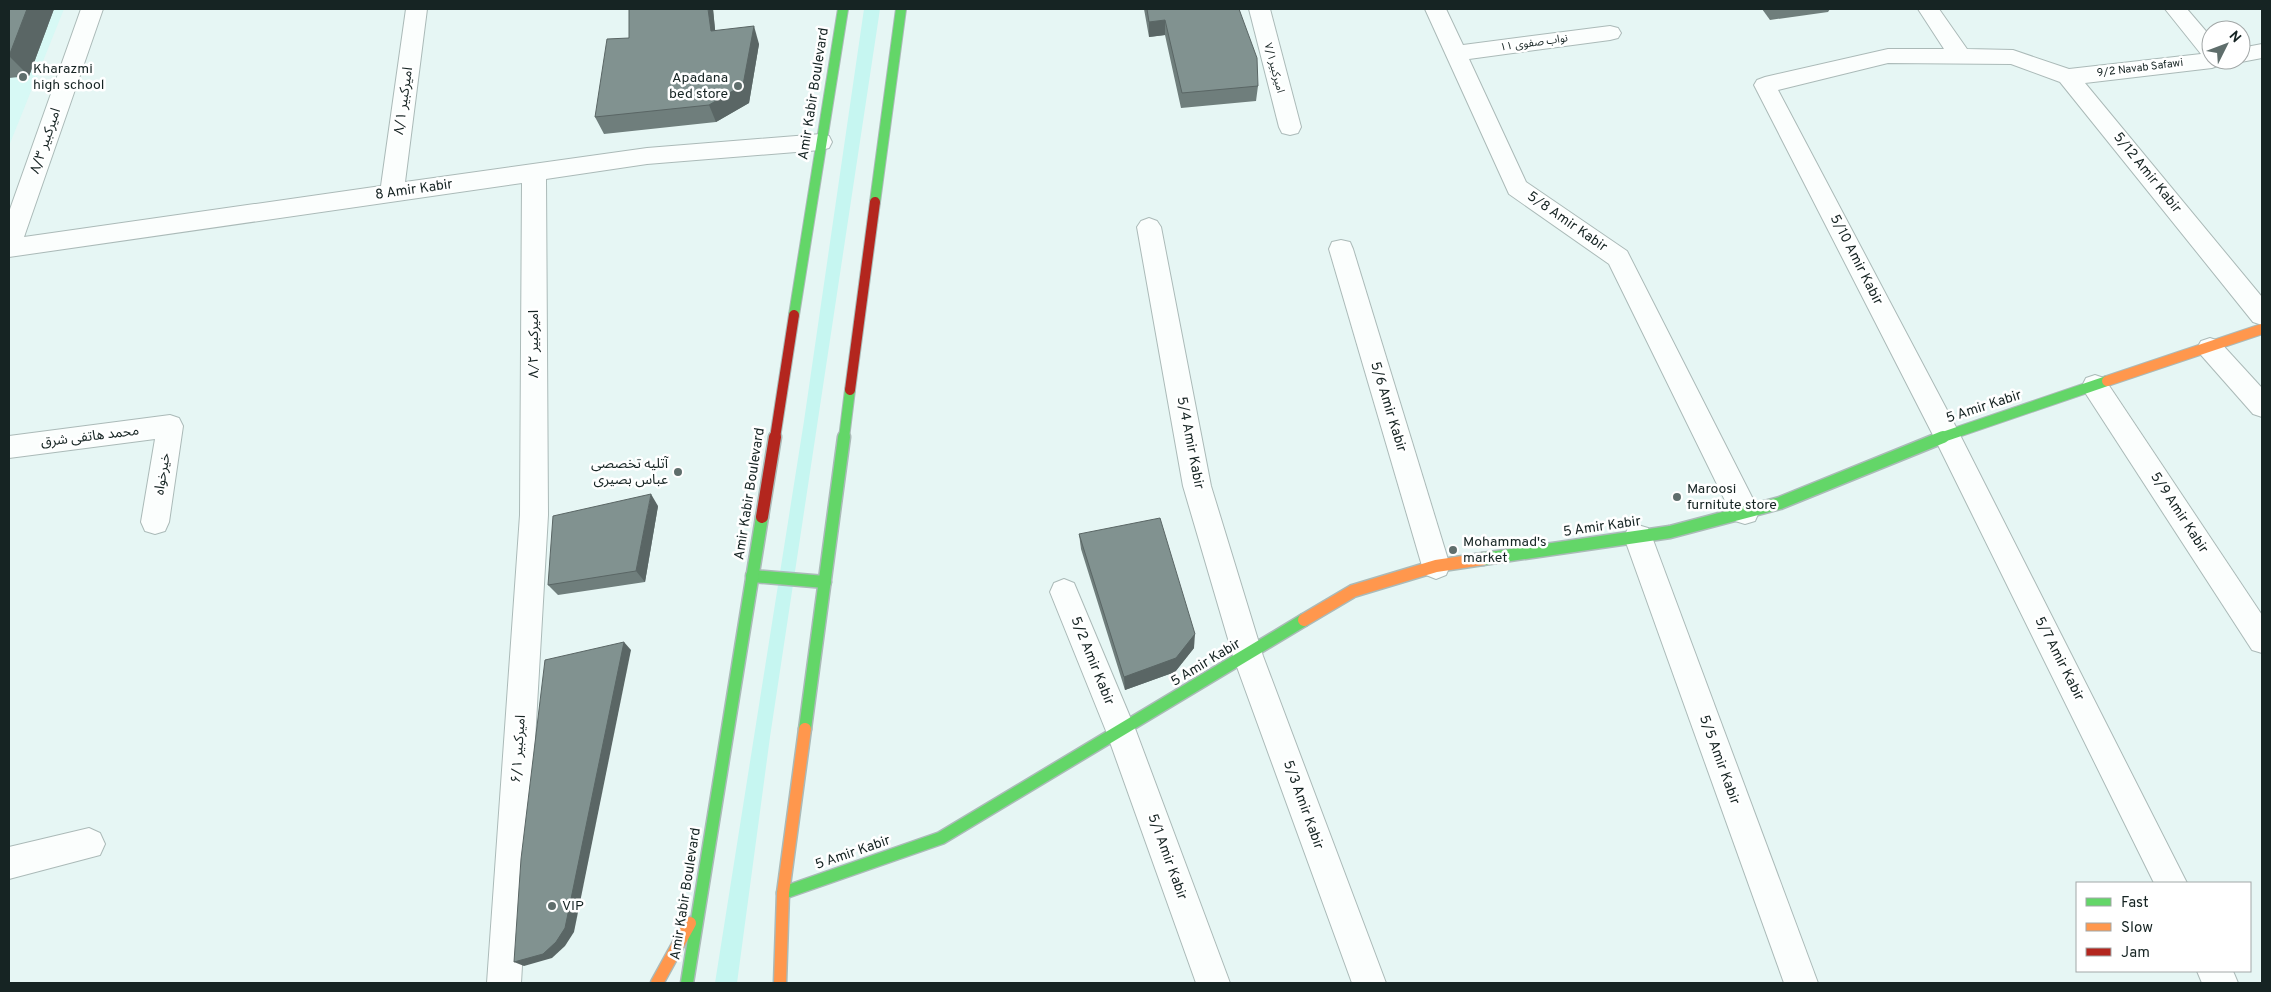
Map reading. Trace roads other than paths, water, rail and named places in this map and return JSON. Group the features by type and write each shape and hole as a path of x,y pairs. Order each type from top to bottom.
{"main road":[{"name":"Amir Kabir Boulevard","path":"687,983 843,9"},
{"path":"780,983 784,893 901,9"},
{"name":"5 Amir Kabir","path":"784,893 942,838 1248,656 1353,591 1436,566 1670,532 1780,503 1946,436 2262,329"},
{"path":"752,576 825,582"},
{"path":"657,983 699,906"},
{"path":"782,963 791,983"}],"street":[{"name":"امیرکبیر ۸/۳","path":"9,246 17,204 92,9"},
{"name":"امیرکبیر ۸/۱","path":"392,193 416,9"},
{"name":"امیرکبیر۷/۱","path":"1259,9 1290,126"},
{"name":"5/8 Amir Kabir","path":"1436,9 1517,188 1618,258 1745,512"},
{"path":"1928,9 1961,57 2013,57 2068,77"},
{"path":"2176,9 2201,39"},
{"name":"نواب صفوی ۱۱","path":"1457,53 1610,33"},
{"name":"5/10 Amir Kabir","path":"1946,436 1765,85 1888,56 1961,57"},
{"name":"9/2 Navab Safawi","path":"2068,77 2201,61"},
{"name":"5/12 Amir Kabir","path":"2068,77 2262,315"},
{"name":"8 Amir Kabir","path":"9,246 647,156 821,142"},
{"name":"امیرکبیر ۸/۲","path":"534,173 534,515"},
{"name":"5/4 Amir Kabir","path":"1149,227 1197,486 1248,656"},
{"name":"5/6 Amir Kabir","path":"1341,250 1436,566"},
{"path":"2210,348 2262,406"},
{"name":"5/9 Amir Kabir","path":"2095,386 2262,640"},
{"name":"محمد هاتفی شرق","path":"9,447 170,426"},
{"name":"خیرخواه","path":"155,522 170,426"},
{"name":"5/7 Amir Kabir","path":"1946,436 2170,882"},
{"name":"امیرکبیر ۶/۱","path":"504,983 534,515"},
{"name":"5/5 Amir Kabir","path":"1638,537 1801,983"},
{"name":"5/2 Amir Kabir","path":"1064,592 1121,731"},
{"name":"5/3 Amir Kabir","path":"1248,656 1364,968"},
{"name":"5/1 Amir Kabir","path":"1121,731 1213,983"},
{"path":"9,863 89,844"},
{"path":"2215,972 2221,983"}],"place":[{"name":"Kharazmi high school","path":"23,77"},
{"name":"Apadana bed store","path":"738,86"},
{"name":"آتلیه تخصصی عباس بصیری","path":"678,472"},
{"name":"Maroosi furnitute store","path":"1677,497"},
{"name":"Mohammad's market","path":"1453,550"},
{"name":"VIP","path":"552,906"}]}
